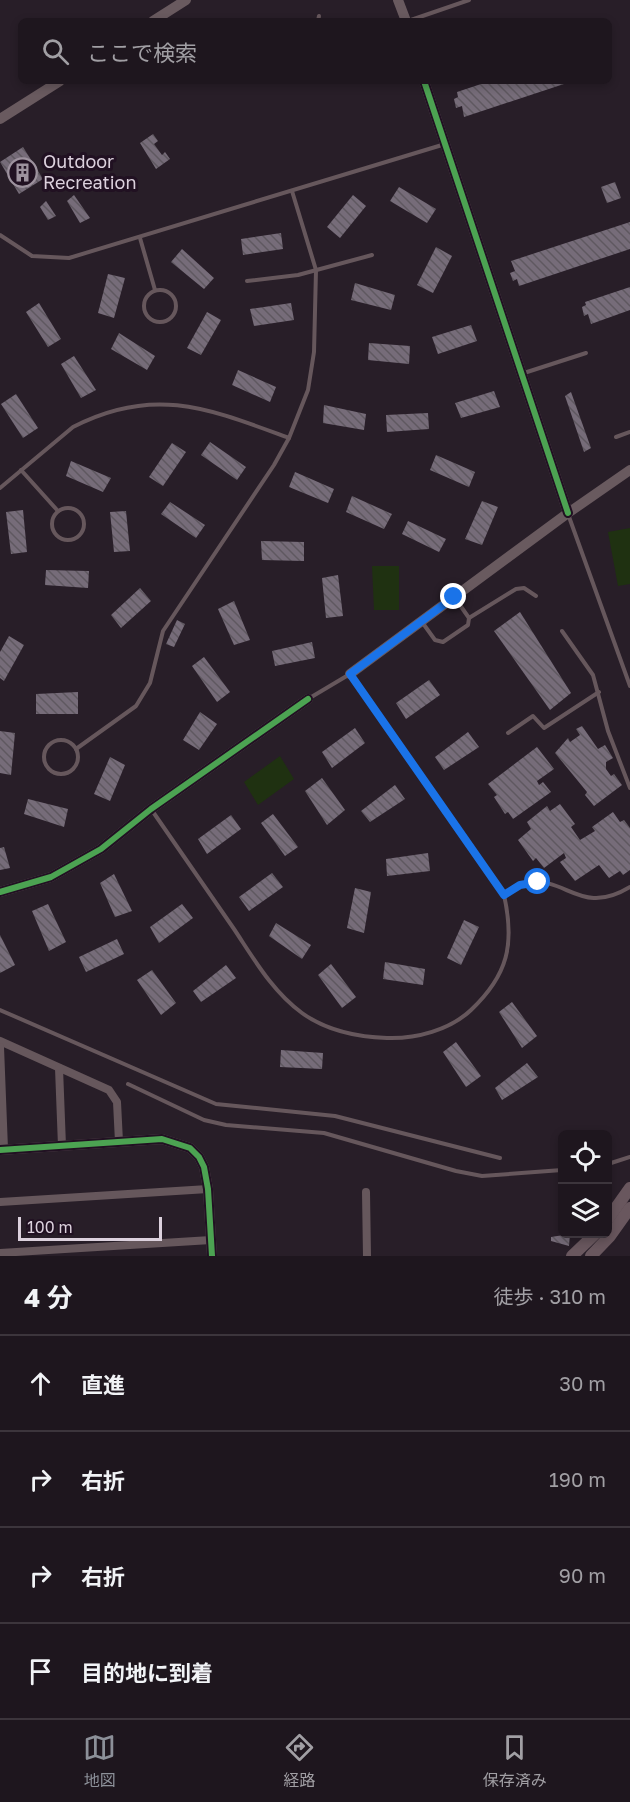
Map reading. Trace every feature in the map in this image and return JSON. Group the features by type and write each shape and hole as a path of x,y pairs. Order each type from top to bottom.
{"main road":[{"path":"612,1213 630,1188"},
{"path":"591,1256 610,1236 630,1208"},
{"path":"572,1256 590,1238"}],"street":[{"path":"158,18 186,0"},
{"path":"398,0 406,18"},
{"path":"0,119 55,84"},
{"path":"425,84 443,145 568,513"},
{"path":"350,674 630,470"},
{"path":"0,892 51,877 77,863 124,832 151,809 308,699"},
{"path":"0,1041 95,1082 115,1096 119,1142"},
{"path":"0,1047 2,1150 162,1139 190,1148 199,1156 204,1167 208,1189 212,1256"},
{"path":"59,1068 62,1146"},
{"path":"0,1202 208,1189"},
{"path":"366,1192 367,1256"},
{"path":"0,1253 211,1240"}],"lane":[{"path":"416,18 469,0"},
{"path":"0,235 32,256 50,259 91,254 443,145"},
{"path":"76,749 136,706 150,683 163,631 274,465 289,438 308,390 314,352 316,270 292,190"},
{"path":"140,238 155,290"},
{"path":"247,281 316,270 372,255"},
{"path":"155,290 170,293 176,304 173,316 166,321 151,320 144,310 145,299 155,290"},
{"path":"521,375 586,353"},
{"path":"0,488 73,427 86,420 119,410 174,403 207,409 289,438"},
{"path":"616,437 630,432"},
{"path":"21,470 58,511"},
{"path":"66,508 79,512 85,523 80,536 69,541 56,536 51,522 58,511 66,508"},
{"path":"568,513 630,686"},
{"path":"469,618 516,589 524,588 536,596"},
{"path":"422,621 435,640 443,642 468,626 469,618 454,597"},
{"path":"562,631 593,675 608,731 630,788"},
{"path":"151,809 276,990 304,1014 341,1032 378,1038 416,1037 434,1032 469,1013 488,992 504,968 510,932 504,895 350,674 308,699"},
{"path":"508,734 533,716 544,728 599,692"},
{"path":"55,742 69,743 76,749 77,762 69,772 55,773 45,763 45,751 55,742"},
{"path":"504,895 520,885 538,882 590,898 613,895 630,887"},
{"path":"0,1010 216,1104 335,1116 500,1158"},
{"path":"128,1084 204,1120 225,1125 324,1133 456,1171 482,1176 558,1170"},
{"path":"612,1163 630,1157"}],"green space":[{"path":"630,528 630,584 618,586 608,532"},
{"path":"372,566 399,566 399,610 374,610"},
{"path":"280,756 294,779 258,805 244,782"}],"building":[{"path":"481,84 564,84 464,117 462,106 456,108 454,99 458,97 457,92"},
{"path":"153,134 158,141 154,144 162,155 165,152 170,159 156,169 140,143"},
{"name":"Outdoor Recreation","path":"23,147 43,179 19,194 0,162"},
{"path":"615,182 621,198 607,203 601,187"},
{"path":"399,187 436,209 427,223 390,201"},
{"path":"74,195 90,218 80,223 67,201"},
{"path":"353,195 366,206 340,238 327,227"},
{"path":"46,201 56,216 48,220 40,207"},
{"path":"630,222 630,249 519,286 517,279 513,281 510,273 515,271 511,261"},
{"path":"281,233 283,249 243,255 241,239"},
{"path":"436,247 452,256 433,293 417,285"},
{"path":"182,249 214,278 204,289 171,262"},
{"path":"108,274 125,278 114,318 98,313"},
{"path":"355,283 395,295 391,310 351,300"},
{"path":"630,287 630,310 591,324 588,314 584,316 582,307 586,305 585,302"},
{"path":"39,303 61,339 48,347 26,312"},
{"path":"291,303 294,320 254,326 250,309"},
{"path":"207,312 221,320 201,355 187,348"},
{"path":"471,325 477,341 438,354 432,337"},
{"path":"119,333 155,356 147,370 111,349"},
{"path":"369,343 410,346 409,364 368,360"},
{"path":"74,356 96,390 81,398 61,364"},
{"path":"238,370 276,387 270,402 232,385"},
{"path":"494,391 500,407 461,418 455,403"},
{"path":"571,392 591,448 584,452 565,396"},
{"path":"16,394 38,428 23,438 1,404"},
{"path":"324,405 366,414 364,430 323,423"},
{"path":"428,413 429,429 387,432 386,415"},
{"path":"210,442 246,467 237,480 201,455"},
{"path":"172,443 186,452 163,486 149,477"},
{"path":"436,455 475,472 469,487 430,470"},
{"path":"71,461 111,478 103,492 66,476"},
{"path":"295,472 334,489 328,503 289,487"},
{"path":"352,496 392,514 384,529 346,512"},
{"path":"482,501 498,507 482,545 465,539"},
{"path":"170,502 205,525 196,538 161,514"},
{"path":"23,510 27,552 11,554 6,512"},
{"path":"126,511 130,551 114,552 110,512"},
{"path":"408,521 446,539 439,552 402,534"},
{"path":"261,541 304,542 304,561 262,560"},
{"path":"46,570 89,571 88,588 45,585"},
{"path":"338,575 343,616 326,618 322,578"},
{"path":"140,588 151,601 121,628 111,615"},
{"path":"234,601 250,640 234,645 218,609"},
{"path":"520,612 571,693 550,710 494,631"},
{"path":"177,620 185,624 174,647 166,644"},
{"path":"9,636 24,645 4,681 0,678 0,652"},
{"path":"312,642 315,658 275,666 272,651"},
{"path":"204,657 230,692 217,702 192,666"},
{"path":"429,680 440,695 406,719 396,703"},
{"path":"78,692 78,714 36,714 36,694"},
{"path":"200,712 217,724 199,750 183,740"},
{"path":"582,726 598,749 605,745 613,758 606,762 606,769 611,776 614,774 622,785 594,806 585,795 587,792 555,753 568,738 570,742 580,735 576,729"},
{"path":"355,728 365,743 332,768 322,752"},
{"path":"0,731 15,733 11,775 0,773"},
{"path":"468,732 479,747 444,770 435,757"},
{"path":"537,747 554,769 537,781 539,785 543,782 551,792 513,819 508,812 505,814 494,797 497,795 488,784"},
{"path":"110,757 125,765 110,801 94,794"},
{"path":"322,778 345,810 327,825 305,791"},
{"path":"395,785 405,799 370,822 361,811"},
{"path":"28,799 68,809 64,827 24,814"},
{"path":"560,804 575,824 571,827 580,840 595,831 592,827 613,812 620,822 624,820 630,828 630,870 623,875 620,871 609,878 599,865 575,881 560,862 566,858 564,853 544,868 536,858 533,861 518,840 531,829 527,822 547,806 550,811"},
{"path":"273,814 298,847 285,856 261,823"},
{"path":"231,815 241,829 207,854 198,839"},
{"path":"4,847 10,868 0,870 0,848"},
{"path":"428,853 430,871 387,876 386,859"},
{"path":"272,873 283,887 249,911 239,897"},
{"path":"114,874 132,911 115,917 100,883"},
{"path":"355,888 371,892 364,933 347,928"},
{"path":"48,904 66,942 49,951 32,911"},
{"path":"182,904 193,918 159,943 150,927"},
{"path":"464,920 479,927 461,965 447,958"},
{"path":"276,923 311,945 302,959 269,936"},
{"path":"0,935 15,965 0,973"},
{"path":"117,939 124,954 86,972 79,957"},
{"path":"385,962 425,969 423,985 383,979"},
{"path":"331,964 356,997 342,1008 318,975"},
{"path":"226,965 236,978 201,1002 193,991"},
{"path":"152,970 176,1003 161,1015 137,980"},
{"path":"512,1002 537,1036 522,1048 499,1012"},
{"path":"456,1042 481,1076 466,1087 443,1052"},
{"path":"281,1050 323,1053 322,1069 280,1067"},
{"path":"527,1063 538,1077 502,1100 495,1088"},
{"path":"551,1237 570,1238 569,1246 551,1241"}],"cycle path":[{"path":"425,84 568,513"},
{"path":"0,892 51,877 101,849 151,809 308,699"},
{"path":"0,1150 162,1139 190,1148 199,1157 204,1167 208,1189 212,1256"}],"place":[{"name":"Outdoor Recreation","path":"22,172"}],"route":[{"path":"454,597 350,674 504,895 520,885 538,882"}]}
